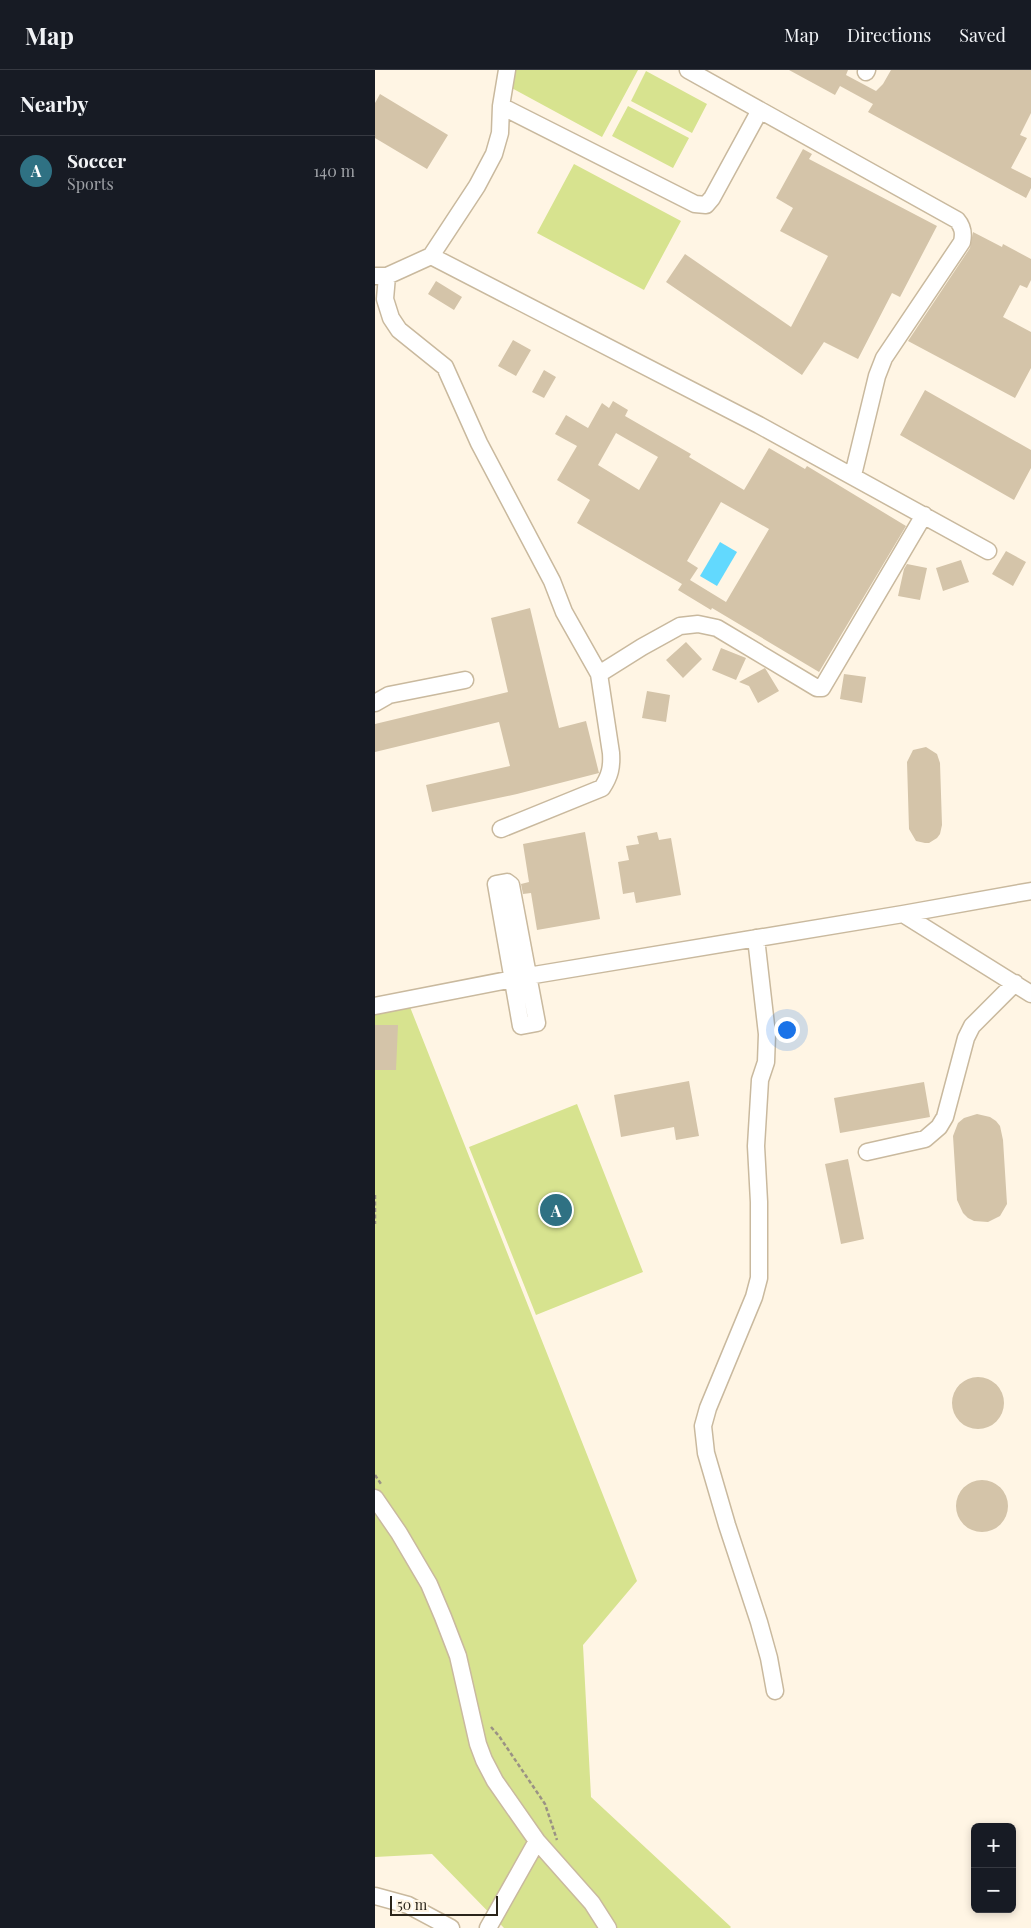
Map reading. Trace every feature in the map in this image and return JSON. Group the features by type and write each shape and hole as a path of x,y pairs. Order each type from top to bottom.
{"street":[{"path":"501,829 601,788 608,778 612,764 599,674 564,612 552,581 479,443 449,373 440,363 399,330 387,309 381,276 431,256 477,186 494,154 500,133 501,106 507,70"},
{"path":"687,70 957,220 962,226 962,242 884,358 877,376 853,475"},
{"path":"501,106 695,204 706,205 712,198 760,110"},
{"path":"431,256 759,425 853,475 988,551"},
{"path":"599,674 680,626 698,624 717,628 817,688 823,688 924,515"},
{"path":"375,703 389,695 465,680"},
{"path":"375,1006 521,978 903,914 1031,890"},
{"path":"903,914 1031,994"},
{"path":"511,922 521,978 537,1023 521,1026 521,978"},
{"path":"756,938 767,1034 766,1062 760,1080 756,1146 759,1202 759,1278 754,1298 708,1408 703,1426 706,1453 727,1525 759,1622 775,1691"},
{"path":"867,1152 925,1138 939,1127 945,1117 966,1038 972,1026 1015,983"},
{"path":"380,1494 429,1584 443,1617 458,1656 478,1744 495,1781 537,1841 592,1903 609,1928"},
{"path":"487,1928 537,1841"},
{"path":"375,1896 408,1905 451,1928"}],"path":[{"path":"375,1195 375,1224"},
{"path":"375,1475 380,1494"},
{"path":"488,1725 499,1736 545,1804 558,1841"}],"green space":[{"path":"516,70 638,70 602,137 508,86"},
{"path":"646,71 707,104 692,133 631,101"},
{"path":"628,106 689,138 673,168 612,136"},
{"path":"574,164 681,221 644,290 537,233"},
{"path":"410,1007 637,1581 583,1645 591,1797 730,1928 504,1928 432,1854 375,1857 375,1013"},
{"path":"577,1104 643,1272 536,1315 469,1147"}],"water":[{"path":"720,542 737,552 717,586 700,576"}],"building":[{"path":"789,70 848,70 846,75 876,91 883,84 891,70 1031,70 1031,113 1020,135 1027,138 1011,168 1031,178 1031,188 1026,198 868,112 873,104 840,86 835,95"},
{"path":"380,94 448,135 427,169 375,138 375,103"},
{"path":"803,149 812,154 809,159 937,226 900,297 892,293 858,359 824,342 802,375 666,282 685,254 791,327 828,256 780,231 793,208 776,198"},
{"path":"973,232 1002,247 1003,244 1031,259 1031,280 1027,288 1020,285 1003,317 1031,332 1031,368 1015,398 908,341 970,248"},
{"path":"436,281 462,297 454,310 428,294"},
{"path":"513,340 531,350 516,376 498,366"},
{"path":"544,370 556,377 544,398 532,392"},
{"path":"925,390 1031,450 1031,468 1014,500 900,435"},
{"path":"613,401 628,410 625,416 691,454 689,457 744,490 769,448 805,469 807,466 906,526 819,672 712,608 711,610 678,590 682,584 577,523 590,500 557,480 577,446 555,434 566,415 588,428 602,403 609,408","holes":["616,433 658,457 639,490 598,465","721,502 769,529 726,602 690,580 698,568 687,561"]},
{"path":"1006,551 1026,562 1013,586 992,574"},
{"path":"961,560 969,582 943,591 936,568"},
{"path":"907,564 927,568 920,600 898,596 904,569"},
{"path":"530,608 559,728 586,721 599,773 517,794 432,812 426,785 510,766 499,722 375,752 375,724 508,692 491,618"},
{"path":"686,642 702,659 683,678 666,660"},
{"path":"721,648 746,658 736,680 712,670"},
{"path":"765,668 779,691 758,703 749,686 739,682"},
{"path":"844,674 866,677 862,703 840,699"},
{"path":"647,691 670,695 666,722 642,718"},
{"path":"926,747 937,754 940,763 942,825 940,834 929,843 916,841 909,829 907,762 913,750"},
{"path":"585,832 600,919 537,930 531,893 523,894 521,884 529,882 523,844"},
{"path":"657,832 659,840 671,838 681,895 636,903 634,892 623,894 618,862 629,860 626,846 639,844 637,836"},
{"path":"375,1025 398,1025 396,1070 375,1070"},
{"path":"689,1081 699,1136 676,1140 674,1127 621,1137 614,1095"},
{"path":"924,1082 930,1117 840,1133 834,1098"},
{"path":"977,1114 990,1117 996,1121 1000,1126 1003,1140 1007,1204 1000,1216 988,1222 974,1221 968,1218 963,1213 957,1200 953,1136 958,1123 964,1118"},
{"path":"848,1159 864,1239 841,1244 825,1164"},
{"path":"978,1377 988,1379 996,1385 1002,1393 1004,1403 1002,1413 996,1421 988,1427 978,1429 968,1427 960,1421 954,1413 952,1403 954,1393 960,1385 968,1379"},
{"path":"977,1480 987,1480 1001,1487 1008,1501 1008,1511 1001,1525 987,1532 977,1532 967,1528 960,1521 956,1511 956,1501 960,1491 967,1484"}],"place":[{"name":"Soccer","path":"556,1210"}]}
